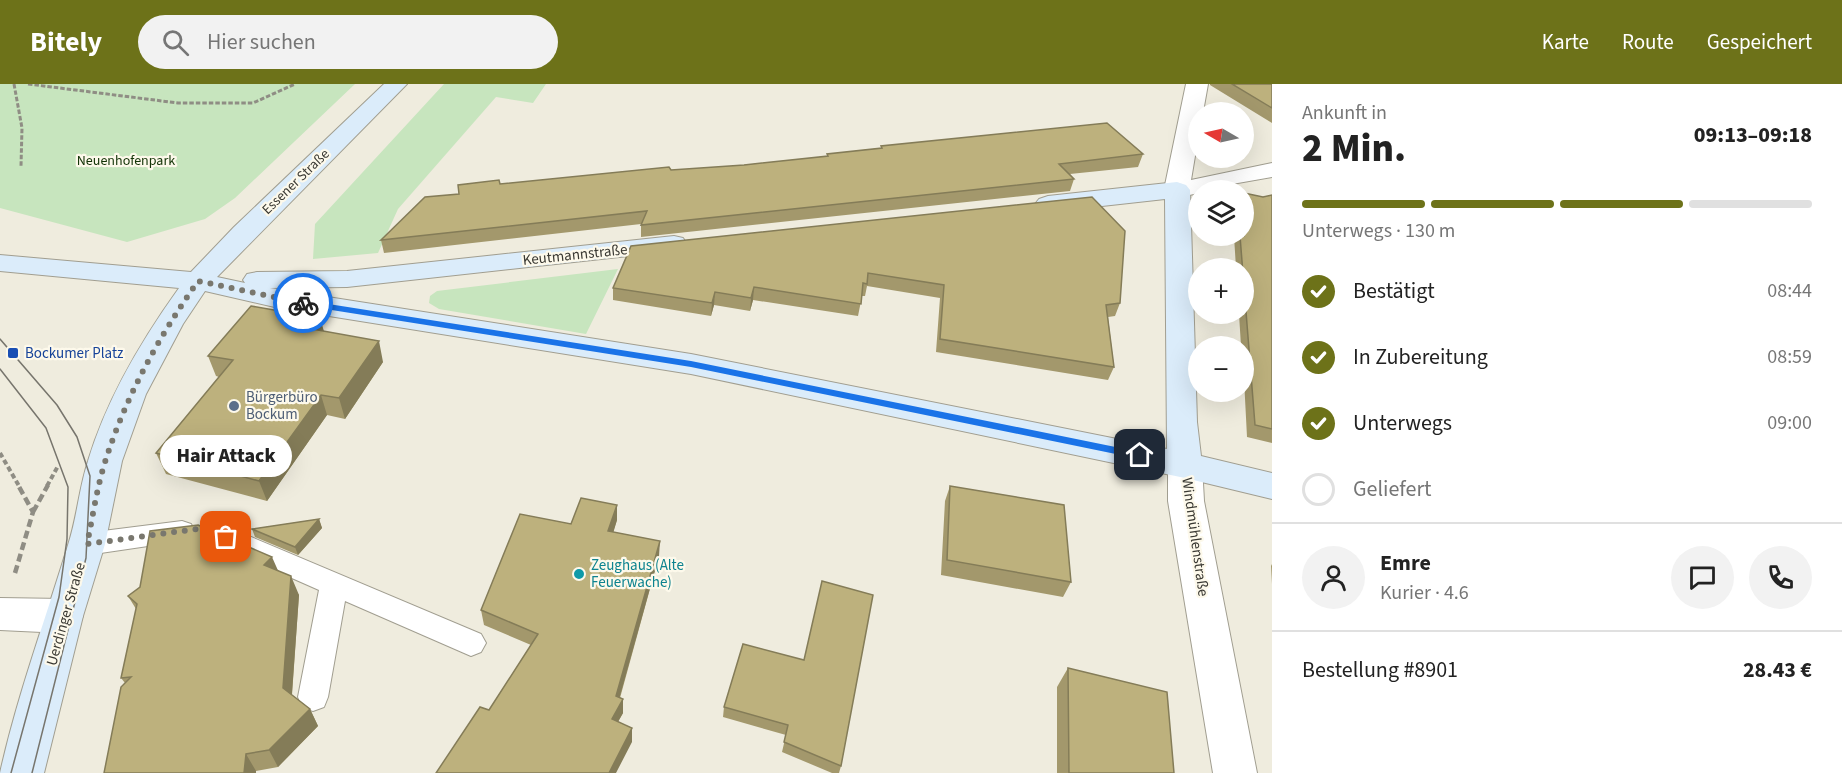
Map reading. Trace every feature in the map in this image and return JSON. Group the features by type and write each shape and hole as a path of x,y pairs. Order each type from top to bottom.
{"street":[{"name":"Essener Straße","path":"198,281 243,233 396,84"},
{"name":"Windmühlenstraße","path":"1197,84 1178,190 1182,422 1186,501 1235,773"},
{"path":"1023,206 1178,190 1272,170"},
{"name":"Keutmannstraße","path":"198,281 347,279 703,241"},
{"path":"0,263 198,281 279,299 691,364 1185,465 1272,486"},
{"name":"Uerdinger Straße","path":"22,773 63,616 87,544 105,460 130,394 169,323 198,281"},
{"path":"0,614 63,616"}],"lane":[{"path":"87,544 215,533 471,643"},
{"path":"313,697 334,583"}],"path":[{"path":"15,84 22,128 21,166"},
{"path":"28,84 178,103 253,103 295,84"},
{"path":"0,453 33,512 0,614"}],"green space":[{"name":"Neuenhofenpark","path":"0,84 355,84 235,198 205,219 127,242 0,208"},
{"path":"444,84 546,84 533,103 496,97 398,209 378,253 313,259 315,224"},
{"path":"618,269 586,334 439,309 429,303 430,296 437,291"}],"building":[{"path":"1232,84 1272,84 1272,108"},
{"path":"1107,123 1143,154 1059,164 1074,179 641,225 647,211 381,240 425,197 459,194 458,185 499,180 500,184 669,167 671,170 744,165 828,156 827,154 882,148 881,146"},
{"path":"1254,195 1263,197 1272,195 1272,429 1255,425 1254,336 1248,336 1247,324 1254,324 1254,258 1242,258 1241,246 1254,246"},
{"path":"1092,197 1125,231 1120,303 1106,305 1114,367 940,339 944,285 868,273 867,284 863,283 861,304 754,287 751,298 715,292 712,303 613,288 631,246"},
{"path":"251,306 320,318 312,329 379,341 339,398 321,395 259,481 156,453 233,360 208,356"},
{"path":"950,486 1064,505 1071,582 947,560"},
{"path":"581,498 617,505 608,531 660,541 616,696 623,699 612,719 632,728 609,773 436,773 480,707 489,710 538,634 481,610 520,514 571,524"},
{"path":"319,519 295,547 252,529"},
{"path":"198,525 272,557 264,565 291,576 283,688 310,709 269,750 246,754 244,773 104,773 121,687 131,677 121,678 137,604 128,596 140,587 150,531"},
{"path":"822,581 873,595 841,766 784,742 788,725 724,707 743,644 804,660"},
{"path":"1068,668 1167,692 1174,773 1069,773"}],"tram line":[{"path":"0,339 57,405 77,437 90,476 86,558 32,773"},
{"path":"0,369 46,428 68,487 67,539 59,597 11,773"}],"way so far":[{"path":"226,537 204,528 87,544 105,460 130,394 169,323 198,281 303,303"}],"place":[{"name":"Bockumer Platz","path":"13,353"},
{"name":"Bürgerbüro Bockum","path":"234,406"},
{"name":"Hair Attack","path":"226,537"},
{"name":"Zeughaus (Alte Feuerwache)","path":"579,574"}],"route":[{"path":"303,303 691,364 1140,455"}]}
